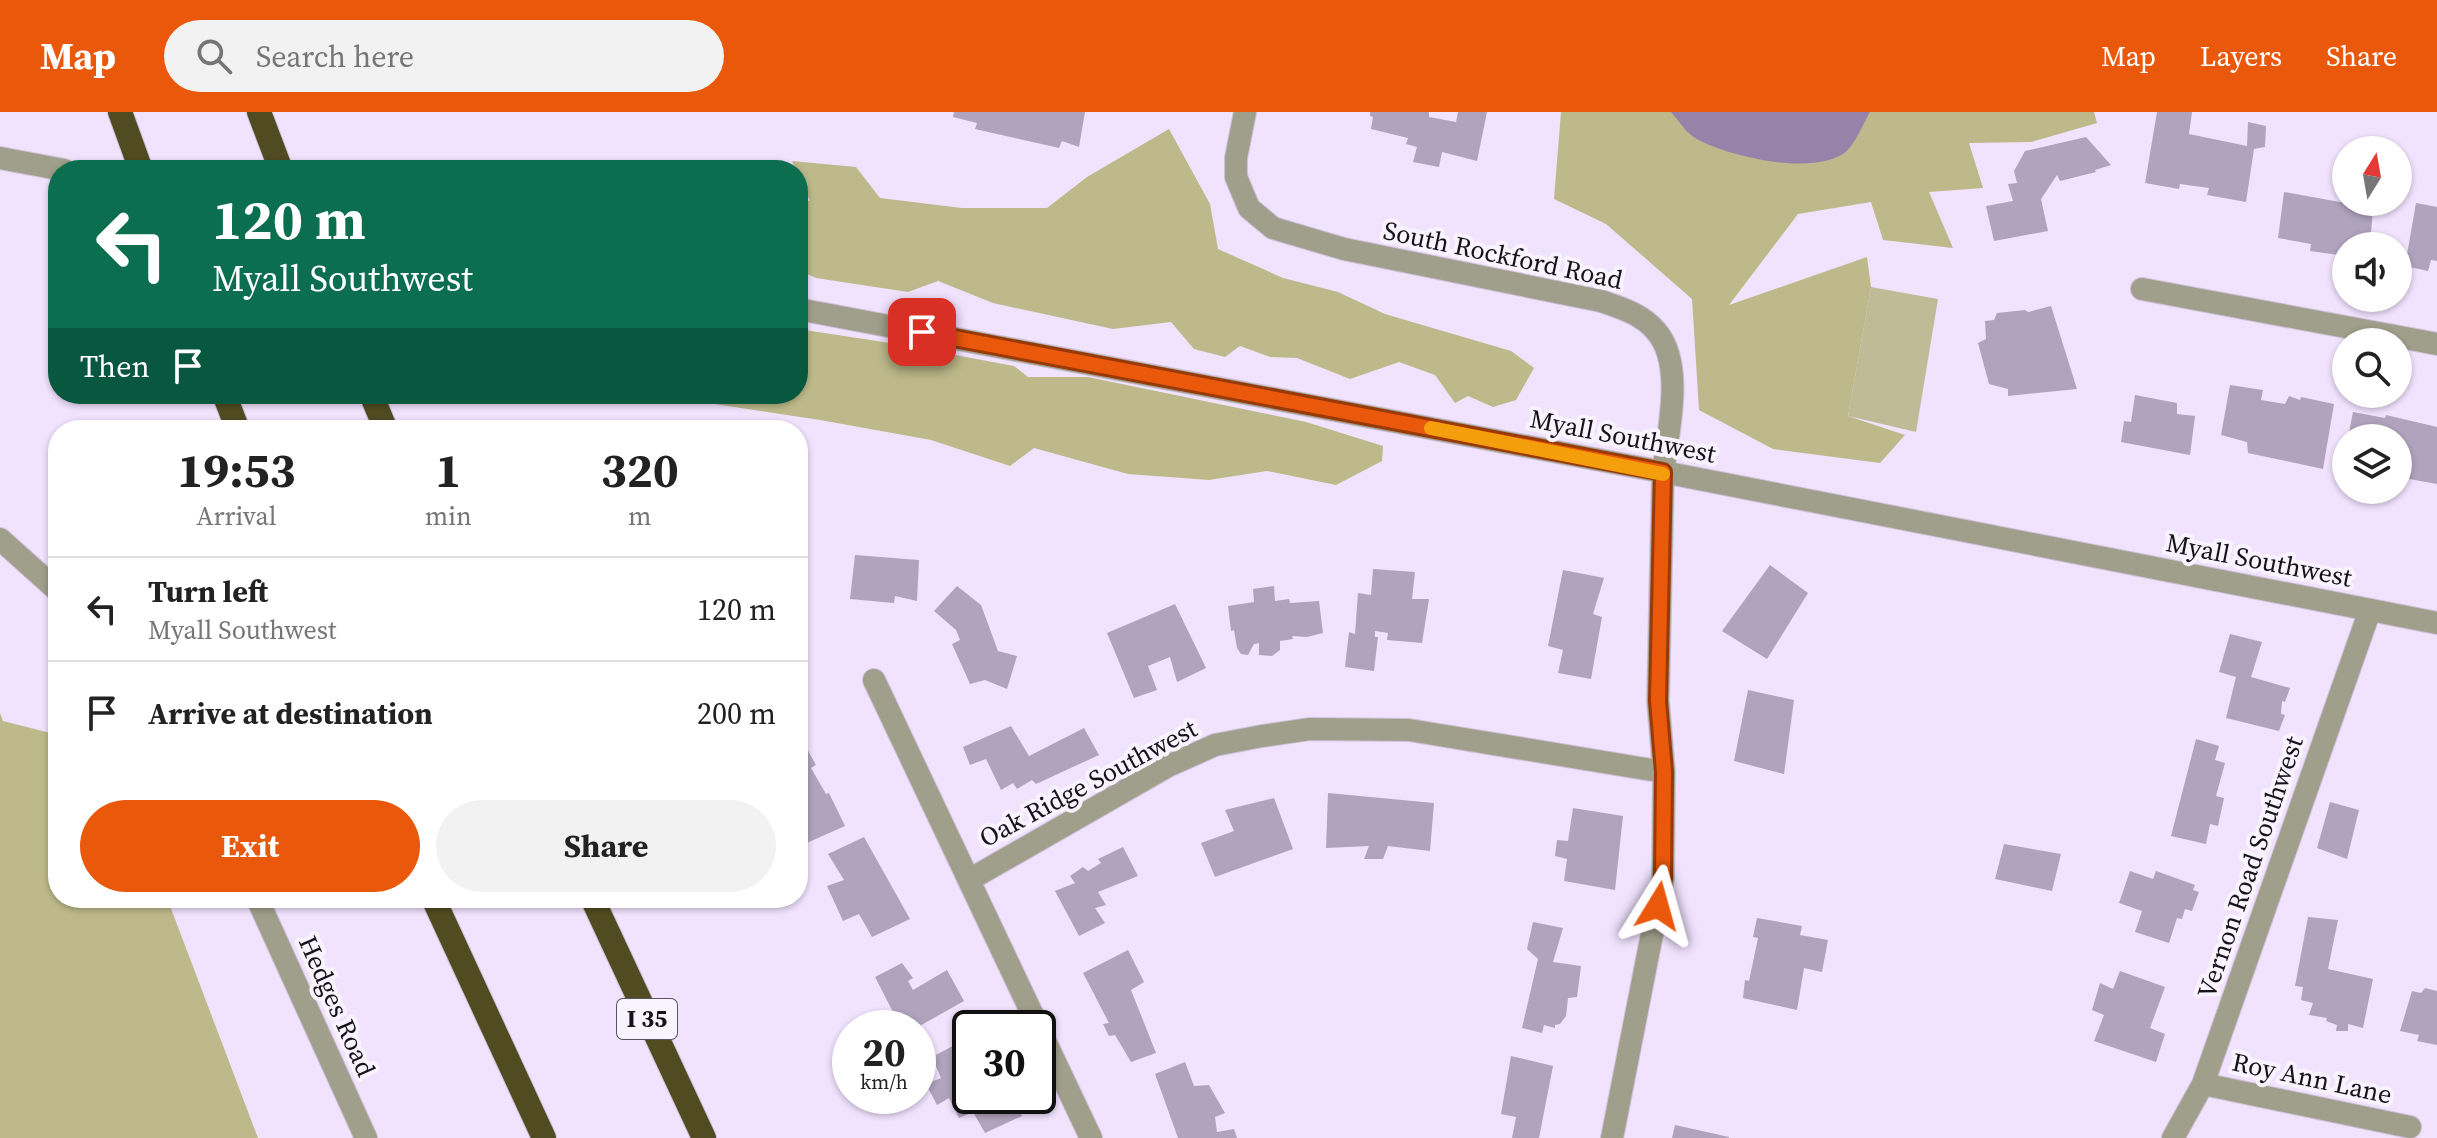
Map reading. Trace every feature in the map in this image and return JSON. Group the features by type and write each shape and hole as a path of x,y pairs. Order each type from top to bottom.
{"highway":[{"path":"120,112 137,160"},
{"path":"259,112 277,160"},
{"path":"438,908 544,1138"},
{"name":"I 35","path":"597,908 704,1138"}],"street":[{"name":"South Rockford Road","path":"1245,112 1236,158 1236,177 1249,208 1273,228 1344,249 1601,301 1628,310 1644,320 1665,345 1671,363 1671,409 1663,472 1658,701 1664,772 1663,878 1612,1138"},
{"path":"0,158 48,167"},
{"path":"2142,289 2437,344"},
{"name":"Myall Southwest","path":"808,311 1663,472 2437,623"},
{"path":"0,539 48,582"},
{"name":"Vernon Road Southwest","path":"2173,1138 2203,1084 2370,610"},
{"path":"874,680 1091,1138"},
{"name":"Oak Ridge Southwest","path":"969,880 1168,766 1215,745 1262,736 1310,729 1409,730 1664,772"},
{"name":"Hedges Road","path":"262,908 366,1138"},
{"name":"Roy Ann Lane","path":"2203,1084 2410,1127"}],"shaded area":[{"path":"1561,112 2094,112 2097,123 2031,142 1969,143 1983,188 1929,192 1953,248 1883,240 1871,202 1798,214 1729,305 1867,257 1871,287 1848,416 1905,435 1880,463 1773,449 1699,410 1692,299 1606,224 1554,199"},
{"path":"1671,112 1870,112 1855,141 1843,154 1828,160 1791,163 1749,157 1711,146 1690,134"},
{"path":"1169,129 1210,204 1218,249 1283,278 1338,292 1385,314 1511,351 1534,368 1516,400 1493,407 1468,396 1455,403 1435,375 1399,362 1350,379 1297,358 1270,357 1240,346 1225,357 1194,349 1171,322 1113,329 993,303 938,281 908,292 808,274 808,162 856,167 880,198 962,208 1047,208 1087,177"},
{"path":"1871,287 1938,299 1916,432 1848,416"},
{"path":"808,331 1014,366 1028,377 1088,377 1306,422 1383,446 1382,461 1336,485 1267,471 1209,480 1128,474 1034,448 1010,466 931,440 714,404 808,404"},
{"path":"0,713 3,721 48,732 48,908 171,908 258,1138 0,1138"}],"building":[{"path":"954,112 1085,112 1079,147 1062,141 1059,148 975,129 977,123 953,117"},
{"path":"1370,112 1429,112 1429,117 1456,122 1458,112 1487,112 1477,161 1442,152 1439,167 1413,162 1417,147 1406,144 1408,138 1371,129 1373,117"},
{"path":"2157,112 2192,112 2189,134 2247,146 2248,122 2266,126 2265,147 2254,149 2246,202 2207,195 2209,188 2180,184 2179,189 2145,183"},
{"path":"2086,137 2111,165 2060,181 2057,175 2041,199 2048,231 1994,241 1986,206 2013,201 2008,184 2017,183 2014,171 2025,151"},
{"path":"2284,192 2332,201 2332,216 2372,216 2371,232 2332,232 2332,254 2310,251 2311,244 2278,238"},
{"path":"2416,203 2437,207 2437,261 2431,260 2428,271 2412,268 2411,232"},
{"path":"2051,306 2077,389 2008,396 2008,389 1989,384 1978,343 1986,339 1985,321 1994,320 1997,313 2028,312"},
{"path":"2230,385 2263,390 2261,400 2285,404 2289,396 2300,400 2301,397 2332,404 2333,408 2323,469 2248,453 2247,442 2221,435"},
{"path":"2135,395 2177,403 2177,414 2195,416 2190,455 2121,442 2124,421 2131,422"},
{"path":"2353,412 2385,418 2386,415 2437,427 2437,484 2412,480 2412,424 2351,424"},
{"path":"855,555 919,560 917,601 895,596 894,603 850,599"},
{"path":"1770,565 1808,593 1767,659 1722,631"},
{"path":"1373,569 1415,572 1412,599 1429,599 1422,643 1387,640 1388,633 1375,631 1375,637 1378,637 1374,671 1345,667 1349,632 1355,634 1358,593 1371,595"},
{"path":"1563,570 1604,578 1593,614 1602,617 1591,679 1558,673 1563,650 1548,646"},
{"path":"957,586 981,605 998,651 1017,656 1007,689 985,680 970,684 952,644 960,640 956,630 934,611"},
{"path":"1274,586 1275,601 1319,601 1323,633 1307,637 1292,636 1293,639 1280,641 1280,650 1272,656 1259,655 1259,643 1254,644 1248,655 1241,654 1234,630 1231,631 1228,606 1254,602 1253,589"},
{"path":"1175,604 1206,668 1177,682 1170,657 1148,666 1157,690 1134,698 1107,633"},
{"path":"2230,634 2262,642 2251,677 2290,688 2285,702 2282,701 2281,714 2285,715 2279,731 2226,718 2236,677 2219,672"},
{"path":"1748,690 1794,700 1784,774 1734,761"},
{"path":"1011,726 1029,756 1084,728 1099,755 1036,784 1032,780 1017,789 1013,783 1001,790 986,759 970,765 963,747"},
{"path":"2196,739 2219,746 2215,760 2225,763 2216,796 2224,798 2218,826 2210,824 2206,844 2171,836"},
{"path":"808,751 816,765 811,768 826,794 829,793 845,826 808,842"},
{"path":"1328,793 1434,803 1430,851 1388,846 1383,859 1364,859 1369,846 1326,848"},
{"path":"1274,798 1293,849 1215,877 1201,843 1234,831 1225,810"},
{"path":"2330,802 2359,810 2347,859 2317,848"},
{"path":"1573,808 1623,816 1615,890 1564,881 1567,859 1555,856 1557,840 1568,841"},
{"path":"864,837 910,919 872,937 859,914 843,921 827,886 844,880 828,854"},
{"path":"2004,844 2061,854 2052,891 1995,879"},
{"path":"1123,847 1138,876 1098,892 1106,905 1095,908 1105,923 1079,936 1055,891 1075,883 1070,876 1083,867 1088,871 1101,863 1098,859"},
{"path":"2130,871 2153,879 2156,871 2195,885 2193,890 2199,892 2192,911 2185,909 2182,919 2177,918 2169,943 2135,932 2142,911 2119,903"},
{"path":"2308,917 2338,920 2328,969 2373,979 2363,1028 2348,1024 2348,1031 2336,1031 2337,1025 2326,1021 2327,1018 2309,1015 2313,1003 2301,1000 2303,987 2295,986"},
{"path":"1757,918 1802,926 1800,935 1828,940 1822,972 1804,968 1797,1010 1743,998 1745,980 1749,981 1758,938 1753,937"},
{"path":"1533,922 1563,928 1553,962 1581,966 1577,997 1568,998 1566,1016 1555,1028 1544,1025 1542,1033 1522,1028 1538,959 1527,949"},
{"path":"1128,950 1144,982 1131,990 1156,1053 1131,1062 1115,1035 1109,1036 1103,1024 1109,1023 1083,973"},
{"path":"902,963 913,978 908,981 913,990 947,970 964,1001 936,1017 936,1010 892,1010 875,977"},
{"path":"2120,971 2165,987 2150,1028 2165,1034 2156,1062 2094,1041 2104,1015 2092,1010 2100,983 2113,989"},
{"path":"2425,988 2437,991 2437,1045 2417,1041 2419,1035 2400,1031 2412,991 2421,993"},
{"path":"952,1046 952,1104 949,1098 936,1103 936,1080 941,1078 936,1066 936,1055"},
{"path":"1511,1056 1553,1066 1539,1138 1512,1138 1516,1117 1501,1114"},
{"path":"1185,1062 1194,1086 1209,1085 1225,1113 1215,1117 1217,1132 1234,1129 1237,1138 1178,1138 1155,1074"},
{"path":"974,1114 1022,1116 985,1133"},
{"path":"1675,1125 1729,1137 1729,1138 1672,1138"}],"slow traffic":[{"path":"1431,428 1663,474"}],"route":[{"path":"922,332 1663,472 1658,701 1664,772 1663,878 1658,906"}]}
